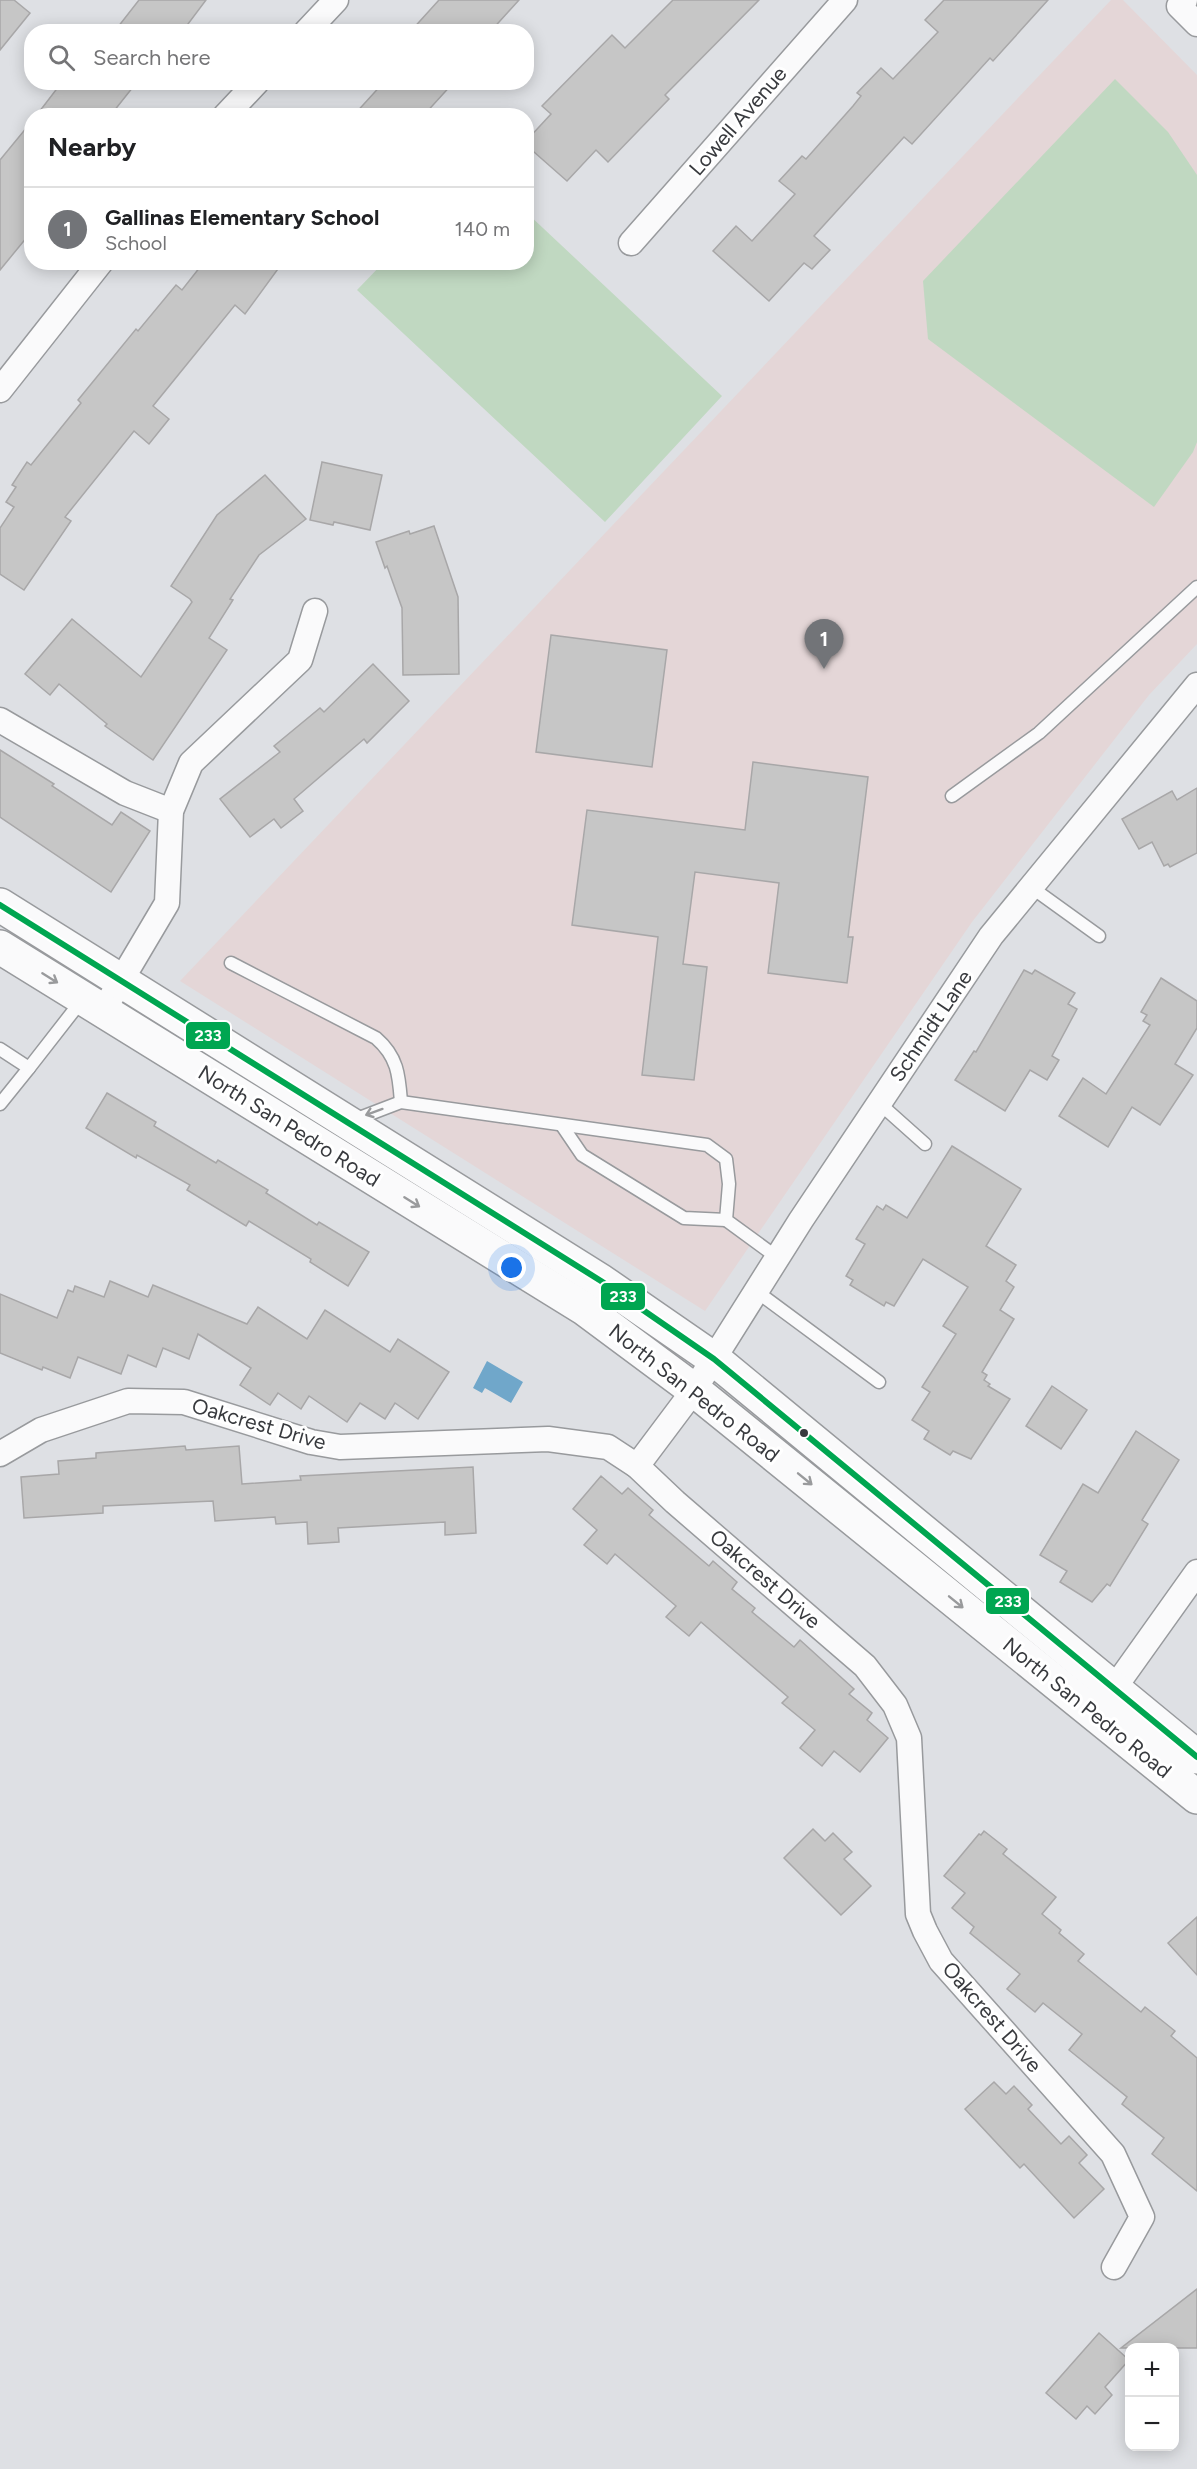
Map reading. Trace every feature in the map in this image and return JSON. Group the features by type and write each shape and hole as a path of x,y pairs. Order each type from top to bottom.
{"main road":[{"name":"North San Pedro Road","path":"0,905 601,1281 714,1359 1197,1757"},
{"name":"North San Pedro Road","path":"0,947 585,1309 694,1390 1197,1797"}],"street":[{"path":"314,24 336,0"},
{"name":"Lowell Avenue","path":"631,243 845,0"},
{"path":"1185,0 1179,6 1197,24"},
{"path":"233,108 249,90"},
{"path":"0,390 95,270"},
{"path":"93,1005 122,980 167,903 171,811 191,763 300,660 315,611"},
{"name":"Schmidt Lane","path":"637,1466 694,1390 756,1291 991,936 1192,699"},
{"path":"0,720 125,793 171,811"},
{"name":"Oakcrest Drive","path":"0,1454 41,1430 128,1401 184,1402 311,1442 340,1447 548,1439 608,1447 637,1466 675,1502 865,1666 895,1705 909,1738 918,1914 941,1961 1113,2154 1142,2217 1114,2267"},
{"path":"1095,1715 1197,1572"}],"lane":[{"path":"952,796 1039,733 1197,586"},
{"path":"1031,887 1099,936"},
{"path":"231,963 376,1038 389,1049 399,1074 401,1102"},
{"path":"0,1104 29,1068 93,1005"},
{"path":"0,1049 29,1068"},
{"path":"347,1122 401,1102 707,1145 726,1159 729,1184 726,1220"},
{"path":"879,1103 925,1144"},
{"path":"563,1126 582,1155 684,1218 726,1220 778,1258"},
{"path":"756,1291 879,1382"}],"shaded area":[{"path":"1111,0 1123,0 1197,75 1197,644 1149,695 972,922 705,1311 180,981"}],"green space":[{"path":"1115,79 1168,132 1197,175 1197,442 1193,452 1154,507 928,339 923,281"},
{"path":"534,220 722,396 605,522 357,290 376,270 534,270"}],"water":[{"path":"487,1361 523,1382 511,1403 485,1388 482,1393 473,1388"}],"building":[{"path":"0,0 14,0 30,13 0,50"},
{"path":"139,0 206,0 188,24 120,24"},
{"path":"439,0 519,0 497,24 417,24"},
{"path":"673,0 759,0 665,95 669,99 608,162 596,150 567,181 534,152 534,132 551,114 542,106 612,35 625,48"},
{"path":"944,0 1048,0 993,61 990,58 912,144 904,137 814,236 830,250 812,269 804,263 769,301 713,251 736,226 752,241 795,194 779,181 802,156 806,159 861,96 857,93 881,68 893,79 938,32 925,20"},
{"path":"56,90 131,90 116,108 42,108"},
{"path":"377,90 447,90 430,108 360,108"},
{"path":"24,131 24,241 0,270 0,160"},
{"path":"198,270 277,270 245,314 235,305 153,406 169,419 149,444 134,431 65,517 71,521 24,590 0,574 0,528 14,507 6,502 16,487 12,485 27,462 31,465 81,403 78,400 136,329 138,331 176,285 182,290"},
{"path":"322,462 382,475 370,530 334,522 333,525 310,520"},
{"path":"265,475 306,519 259,555 230,599 233,600 209,638 227,650 153,760 105,726 107,724 59,684 50,695 25,674 72,619 141,677 192,602 171,586 217,515"},
{"path":"434,526 458,597 459,674 403,675 402,608 376,542 409,531 410,534"},
{"path":"551,635 667,650 652,767 536,752"},
{"path":"373,664 409,701 367,743 364,739 294,799 303,811 281,828 274,819 250,837 220,799 280,752 274,746 320,708 324,712"},
{"path":"0,750 112,825 121,812 150,831 111,892 0,817"},
{"path":"753,762 868,777 848,937 853,937 847,983 768,973 779,883 695,872 683,964 707,967 694,1080 642,1075 658,937 572,925 587,810 745,830"},
{"path":"1197,788 1197,853 1170,867 1168,864 1164,866 1152,842 1139,849 1122,819 1172,791 1177,800"},
{"path":"1024,970 1032,974 1035,970 1075,993 1068,1004 1077,1009 1052,1056 1059,1060 1047,1080 1030,1070 1005,1111 955,1080 974,1051 976,1052"},
{"path":"1161,978 1197,1001 1197,1028 1175,1064 1193,1075 1160,1125 1132,1107 1108,1147 1059,1116 1083,1078 1106,1094 1150,1025 1143,1021 1147,1015 1141,1012"},
{"path":"107,1093 156,1122 154,1126 216,1163 218,1160 268,1190 266,1193 317,1225 319,1222 369,1252 348,1286 310,1262 311,1259 249,1221 246,1226 187,1190 190,1185 137,1155 136,1158 86,1128"},
{"path":"952,1146 1021,1189 986,1246 1016,1265 1006,1281 1014,1287 1000,1310 1014,1319 982,1372 987,1375 984,1380 990,1384 988,1386 1010,1399 971,1459 953,1451 950,1455 924,1439 929,1431 912,1420 930,1392 922,1387 956,1334 943,1326 968,1287 923,1259 894,1306 886,1302 884,1306 850,1285 853,1280 846,1276 865,1244 856,1239 877,1206 883,1210 886,1205 907,1218"},
{"path":"110,1281 148,1297 153,1285 247,1324 258,1307 307,1339 325,1310 390,1352 398,1339 449,1372 418,1419 395,1403 385,1419 360,1403 347,1422 309,1396 301,1409 278,1393 270,1405 240,1385 251,1368 198,1334 189,1359 163,1348 156,1367 128,1355 121,1374 78,1357 70,1378 43,1367 42,1370 0,1353 0,1294 57,1318 68,1290 73,1292 75,1286 104,1297"},
{"path":"1052,1386 1087,1410 1061,1449 1026,1426"},
{"path":"1136,1431 1179,1460 1142,1520 1148,1524 1110,1586 1107,1584 1092,1602 1060,1582 1067,1571 1040,1555 1083,1484 1098,1493"},
{"path":"185,1446 186,1450 239,1446 242,1484 301,1480 300,1476 473,1467 476,1533 445,1535 445,1522 338,1528 339,1542 308,1544 307,1522 276,1524 275,1517 215,1521 213,1501 103,1506 103,1513 24,1518 21,1477 59,1474 58,1461 96,1458 96,1453"},
{"path":"601,1476 622,1494 628,1488 653,1510 649,1515 709,1566 713,1561 737,1582 732,1589 755,1608 752,1612 794,1647 800,1640 854,1689 849,1694 872,1713 867,1720 888,1738 860,1772 834,1751 822,1766 800,1748 815,1730 782,1703 788,1697 701,1622 689,1636 666,1617 676,1606 615,1554 607,1564 584,1545 597,1530 573,1509"},
{"path":"813,1829 825,1841 833,1833 852,1852 844,1859 871,1886 841,1915 784,1858"},
{"path":"984,1831 1007,1849 1003,1854 1056,1897 1042,1914 1061,1930 1059,1933 1084,1954 1078,1961 1141,2012 1145,2007 1175,2031 1171,2036 1197,2058 1197,2191 1152,2154 1164,2138 1122,2104 1127,2097 1069,2050 1082,2034 1043,2003 1035,2012 1007,1989 1020,1974 970,1933 974,1927 952,1908 965,1893 944,1876"},
{"path":"1197,1917 1197,1975 1168,1943"},
{"path":"994,2082 1006,2094 1014,2086 1032,2105 1028,2109 1061,2144 1069,2136 1087,2155 1079,2163 1104,2189 1074,2218 1024,2164 1020,2168 965,2109"},
{"path":"1197,2289 1197,2348 1179,2348 1179,2343 1127,2343"},
{"path":"1099,2333 1125,2356 1125,2364 1105,2387 1112,2395 1095,2414 1087,2406 1076,2419 1046,2393"}],"transit line":[{"name":"233","path":"0,905 601,1281 714,1359 1197,1757"}],"place":[{"name":"Gallinas Elementary School","path":"824,669"}]}
